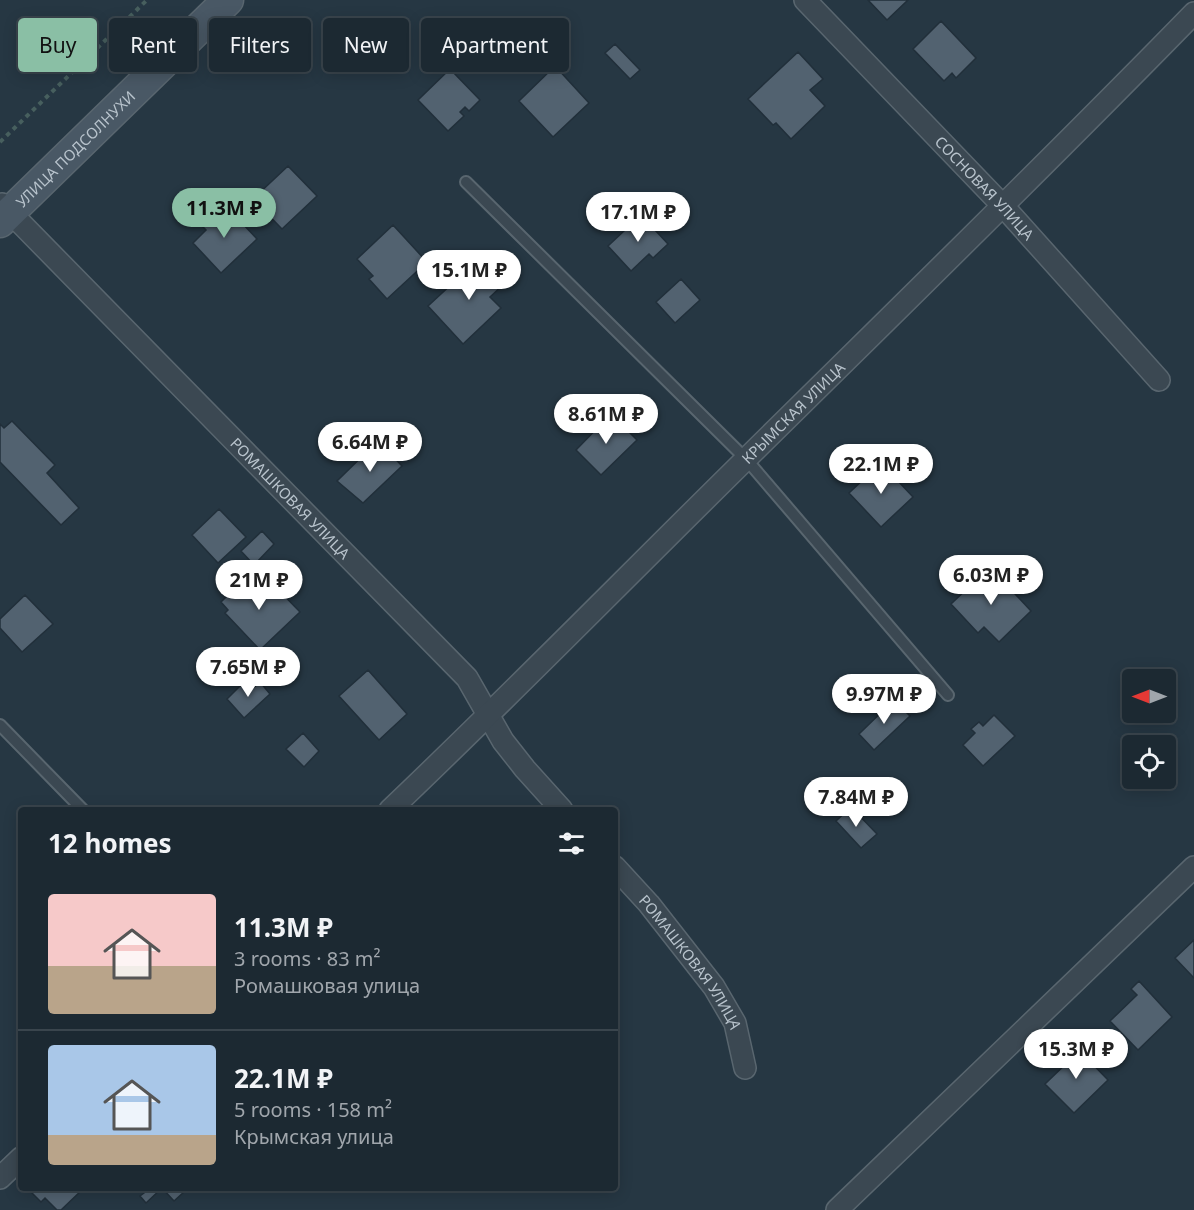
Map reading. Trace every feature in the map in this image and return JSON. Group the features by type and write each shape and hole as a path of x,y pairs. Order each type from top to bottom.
{"street":[{"name":"УЛИЦА ПОДСОЛНУХИ","path":"3,212 228,0"},
{"name":"СОСНОВАЯ УЛИЦА","path":"805,0 1004,207 1158,380"},
{"name":"КРЫМСКАЯ УЛИЦА","path":"393,807 489,716 746,459 1004,207 1194,13"},
{"name":"РОМАШКОВАЯ УЛИЦА","path":"3,212 467,678 503,741 525,770 559,807"},
{"path":"837,1210 1194,867"},
{"name":"РОМАШКОВАЯ УЛИЦА","path":"618,870 649,904 714,987 735,1023 745,1068"},
{"path":"0,1178 18,1161"}],"lane":[{"path":"466,182 746,459 948,695"},
{"path":"0,725 80,807"}],"path":[{"path":"0,142 147,0"}],"building":[{"path":"868,0 908,0 887,20"},
{"path":"941,21 976,58 956,78 952,73 944,81 913,49"},
{"path":"615,44 640,70 630,79 605,53"},
{"path":"798,52 823,79 810,90 825,106 791,139 776,123 773,125 748,99"},
{"path":"447,72 453,72 480,100 469,111 465,107 460,112 464,116 448,131 418,100"},
{"path":"549,72 561,72 589,103 553,137 519,101"},
{"path":"288,166 317,196 282,229 253,199"},
{"path":"225,205 257,239 221,273 193,243 206,230 202,226"},
{"path":"641,215 668,244 653,258 649,254 631,271 608,246"},
{"path":"393,225 427,262 387,299 369,279 373,276 357,259"},
{"path":"481,257 505,283 490,297 501,308 463,344 428,306"},
{"path":"681,279 700,300 675,323 656,302"},
{"path":"611,414 637,440 601,475 576,450"},
{"path":"12,421 55,465 47,473 79,508 61,525 0,462 0,424 4,428"},
{"path":"378,441 402,466 363,503 337,481"},
{"path":"881,463 913,497 881,527 849,493"},
{"path":"219,509 246,537 218,563 192,535"},
{"path":"262,531 274,544 254,565 241,551"},
{"path":"990,567 1031,611 999,642 984,627 978,633 951,604"},
{"path":"247,576 258,587 267,578 300,612 260,650 225,613 228,610 221,602"},
{"path":"25,595 53,624 22,652 0,628 0,619"},
{"path":"368,670 407,714 379,740 339,696"},
{"path":"245,681 252,689 260,682 270,694 244,718 227,699"},
{"path":"894,700 910,716 874,750 859,734"},
{"path":"994,715 1015,736 983,766 963,745 975,733 971,729 979,722 983,726"},
{"path":"303,733 319,751 304,767 286,749"},
{"path":"851,807 877,834 861,848 836,821"},
{"path":"1194,940 1194,978 1175,958"},
{"path":"1139,981 1172,1017 1138,1050 1110,1021 1137,995 1131,989"},
{"path":"1073,1044 1108,1080 1074,1113 1045,1084 1072,1058 1066,1052"},
{"path":"30,1191 81,1191 61,1210 57,1210 45,1198 41,1202"},
{"path":"142,1191 159,1191 146,1203 140,1196 144,1193"},
{"path":"165,1191 185,1191 174,1201"}]}
